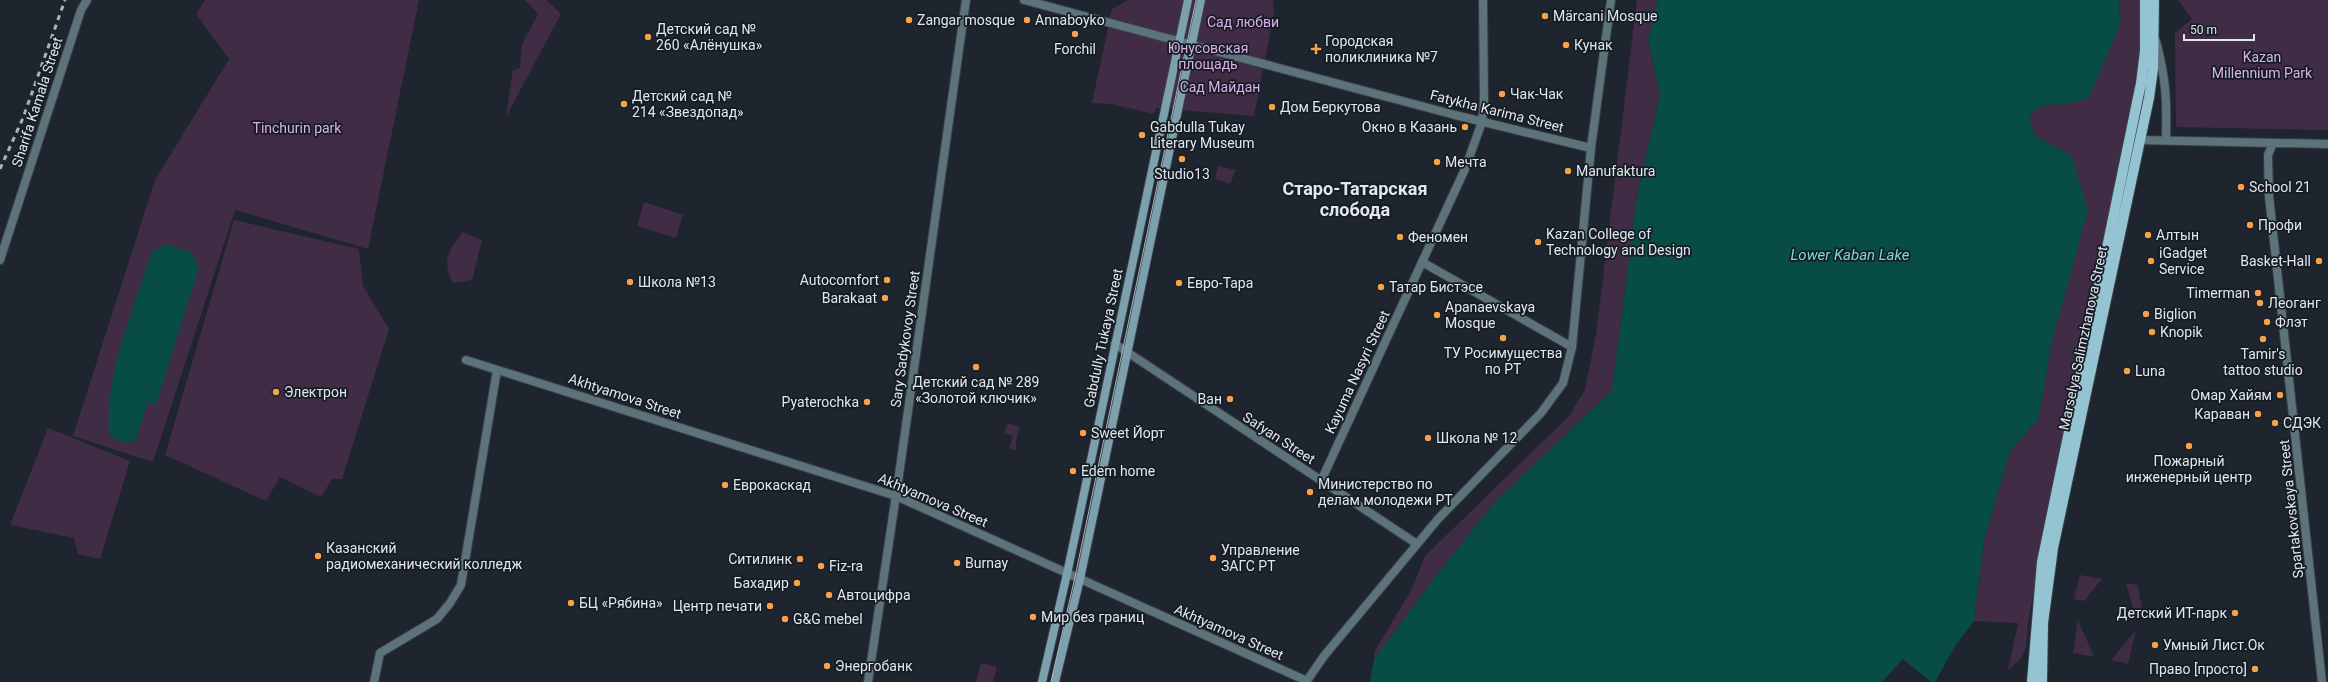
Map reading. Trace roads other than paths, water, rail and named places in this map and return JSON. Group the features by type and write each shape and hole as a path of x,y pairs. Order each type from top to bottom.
{"main road":[{"name":"Gabdully Tukaya Street","path":"1042,682 1067,574 1114,344 1188,0"},
{"name":"Gabdully Tukaya Street","path":"1055,682 1080,579 1201,0"},
{"path":"2032,682 2042,562 2141,83 2145,51 2145,0"},
{"name":"Marselya Salimzhanova Street","path":"2042,682 2043,623 2053,548 2153,69 2155,37 2154,0"}],"street":[{"name":"Sharifa Kamala Street","path":"0,260 81,10 88,0"},
{"name":"Sary Sadykovoy Street","path":"868,682 896,496 966,0"},
{"name":"Fatykha Karima Street","path":"1024,0 1455,115 1591,148"},
{"name":"Kayuma Nasyri Street","path":"1321,481 1465,169 1482,122 1484,102 1483,0"},
{"path":"1307,682 1324,656 1438,519 1552,400 1563,383 1572,347 1591,148 1611,0"},
{"path":"2155,37 2165,76 2167,101 2166,139"},
{"path":"2139,140 2166,139 2328,144"},
{"name":"Spartakovskaya Street","path":"2273,143 2268,155 2269,196 2322,682"},
{"path":"1422,262 1572,347"},
{"name":"Safyan Street","path":"1114,344 1417,544"},
{"name":"Akhtyamova Street","path":"466,360 896,496 1307,682"},
{"path":"374,682 380,654 437,619 450,603 461,585 498,370"}],"water":[{"name":"Lower Kaban Lake","path":"1658,0 2119,0 2120,24 2089,98 2066,104 2042,105 2029,116 2035,136 2071,155 2088,210 2051,345 2039,418 2010,451 1984,540 1974,621 1955,646 1935,682 1931,682 1903,659 1882,682 1370,682 1374,659 1438,573 1496,501 1612,390 1637,195 1660,95 1648,39"},
{"path":"166,244 191,252 199,267 156,405 148,402 135,441 121,441 109,434 111,387 116,364 129,319 152,252"}],"tram line":[{"path":"1051,682 1075,577 1196,0"}],"railway":[{"path":"0,169 23,118 65,0"}],"place":[{"name":"Märcani Mosque","path":"1545,16"},
{"name":"Zangar mosque","path":"909,20"},
{"name":"Annaboyko","path":"1027,20"},
{"name":"Forchil","path":"1075,34"},
{"name":"Детский сад № 260 «Алёнушка»","path":"648,37"},
{"name":"Кунак","path":"1566,45"},
{"name":"Городская поликлиника №7","path":"1316,49"},
{"name":"Чак-Чак","path":"1502,94"},
{"name":"Детский сад № 214 «Звездопад»","path":"624,104"},
{"name":"Дом Беркутова","path":"1272,107"},
{"name":"Окно в Казань","path":"1465,127"},
{"name":"Gabdulla Tukay Literary Museum","path":"1142,135"},
{"name":"Studio13","path":"1182,159"},
{"name":"Мечта","path":"1437,162"},
{"name":"Manufaktura","path":"1568,171"},
{"name":"School 21","path":"2241,187"},
{"name":"Профи","path":"2250,225"},
{"name":"Алтын","path":"2148,235"},
{"name":"Феномен","path":"1400,237"},
{"name":"Kazan College of Technology and Design","path":"1538,242"},
{"name":"iGadget Service","path":"2151,261"},
{"name":"Basket-Hall","path":"2319,261"},
{"name":"Autocomfort","path":"887,280"},
{"name":"Школа №13","path":"630,282"},
{"name":"Евро-Тара","path":"1179,283"},
{"name":"Татар Бистэсе","path":"1381,287"},
{"name":"Timerman","path":"2258,293"},
{"name":"Barakaat","path":"885,298"},
{"name":"Леоганг","path":"2260,303"},
{"name":"Biglion","path":"2146,314"},
{"name":"Apanaevskaya Mosque","path":"1437,315"},
{"name":"Флэт","path":"2267,322"},
{"name":"Knopik","path":"2152,332"},
{"name":"ТУ Росимущества по РТ","path":"1503,338"},
{"name":"Tamir's tattoo studio","path":"2263,339"},
{"name":"Детский сад № 289 «Золотой ключик»","path":"976,367"},
{"name":"Luna","path":"2127,371"},
{"name":"Электрон","path":"276,392"},
{"name":"Омар Хайям","path":"2280,395"},
{"name":"Ван","path":"1230,399"},
{"name":"Pyaterochka","path":"867,402"},
{"name":"Караван","path":"2258,414"},
{"name":"СДЭК","path":"2275,423"},
{"name":"Sweet Йорт","path":"1083,433"},
{"name":"Школа № 12","path":"1428,438"},
{"name":"Пожарный инженерный центр","path":"2189,446"},
{"name":"Edem home","path":"1073,471"},
{"name":"Еврокаскад","path":"725,485"},
{"name":"Министерство по делам молодежи РТ","path":"1310,492"},
{"name":"Казанский радиомеханический колледж","path":"318,556"},
{"name":"Управление ЗАГС РТ","path":"1213,558"},
{"name":"Ситилинк","path":"800,559"},
{"name":"Burnay","path":"957,563"},
{"name":"Fiz-ra","path":"821,566"},
{"name":"Бахадир","path":"797,583"},
{"name":"Автоцифра","path":"829,595"},
{"name":"БЦ «Рябина»","path":"571,603"},
{"name":"Центр печати","path":"770,606"},
{"name":"Детский ИТ-парк","path":"2235,613"},
{"name":"Мир без границ","path":"1033,617"},
{"name":"G&G mebel","path":"785,619"},
{"name":"Умный Лист.Ок","path":"2155,645"},
{"name":"Энергобанк","path":"827,666"},
{"name":"Право [просто]","path":"2255,669"}],"district":[{"name":"Старо-Татарская слобода","path":"1355,199"}],"park label":[{"name":"Сад любви","path":"1243,22"},
{"name":"Юнусовская площадь","path":"1208,56"},
{"name":"Kazan Millennium Park","path":"2262,66"},
{"name":"Сад Майдан","path":"1220,87"},
{"name":"Tinchurin park","path":"297,128"}]}
